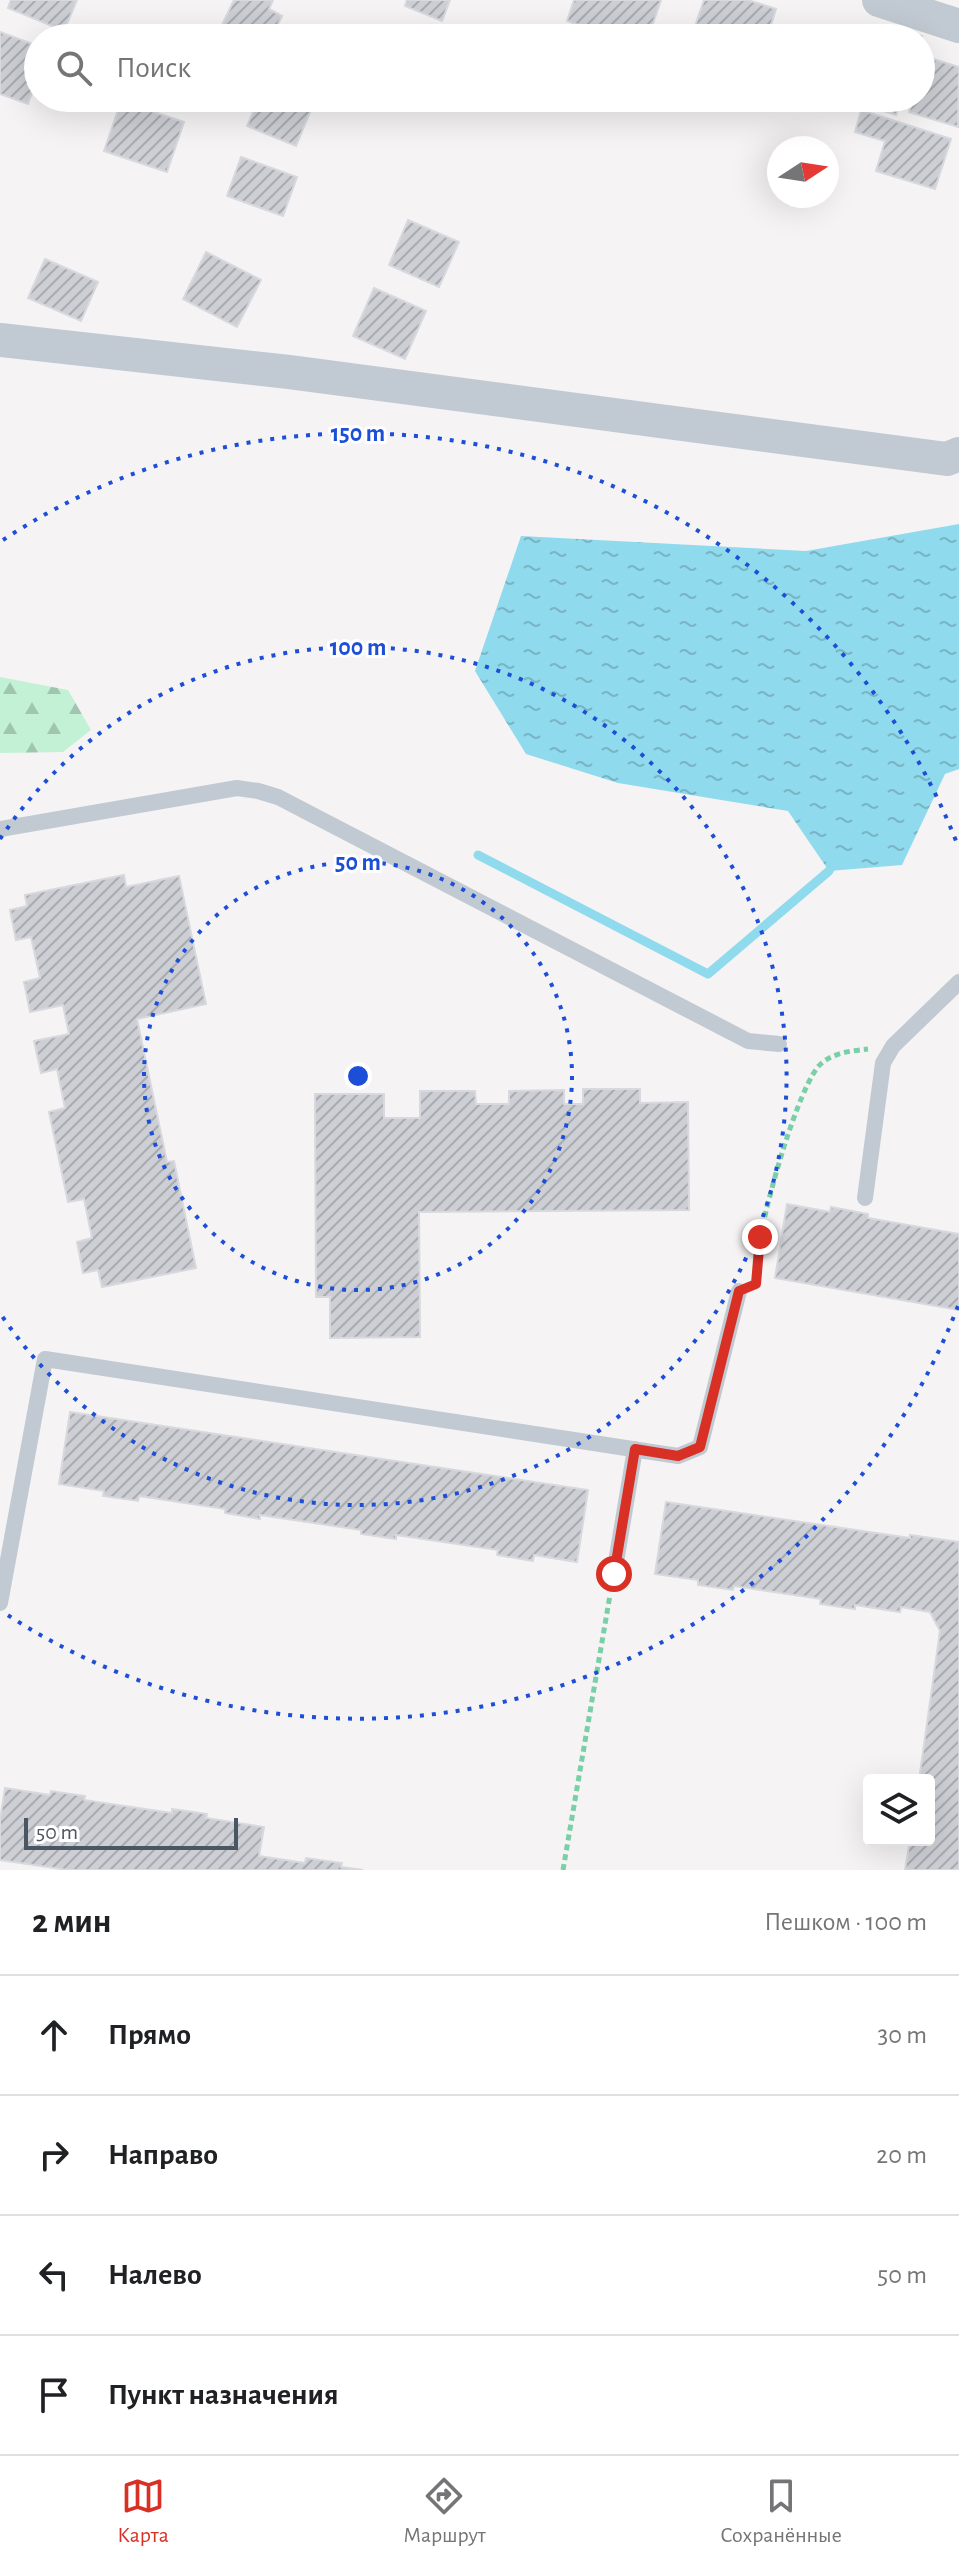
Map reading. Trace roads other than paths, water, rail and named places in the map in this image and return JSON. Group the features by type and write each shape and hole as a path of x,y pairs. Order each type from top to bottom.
{"street":[{"path":"879,0 959,26"},
{"path":"0,340 289,372 947,459 959,454"}],"lane":[{"path":"0,829 237,788 258,791 278,797 748,1041 779,1044"},
{"path":"865,1198 883,1063 893,1046 959,982"},
{"path":"0,1603 45,1359 678,1456 700,1447 739,1291"},
{"path":"614,1574 635,1449"}],"water":[{"path":"959,524 959,769 945,774 902,865 829,871 788,811 618,783 526,754 475,671 521,536 806,551"}],"waterway":[{"path":"478,855 708,974 829,871 833,862"}]}
